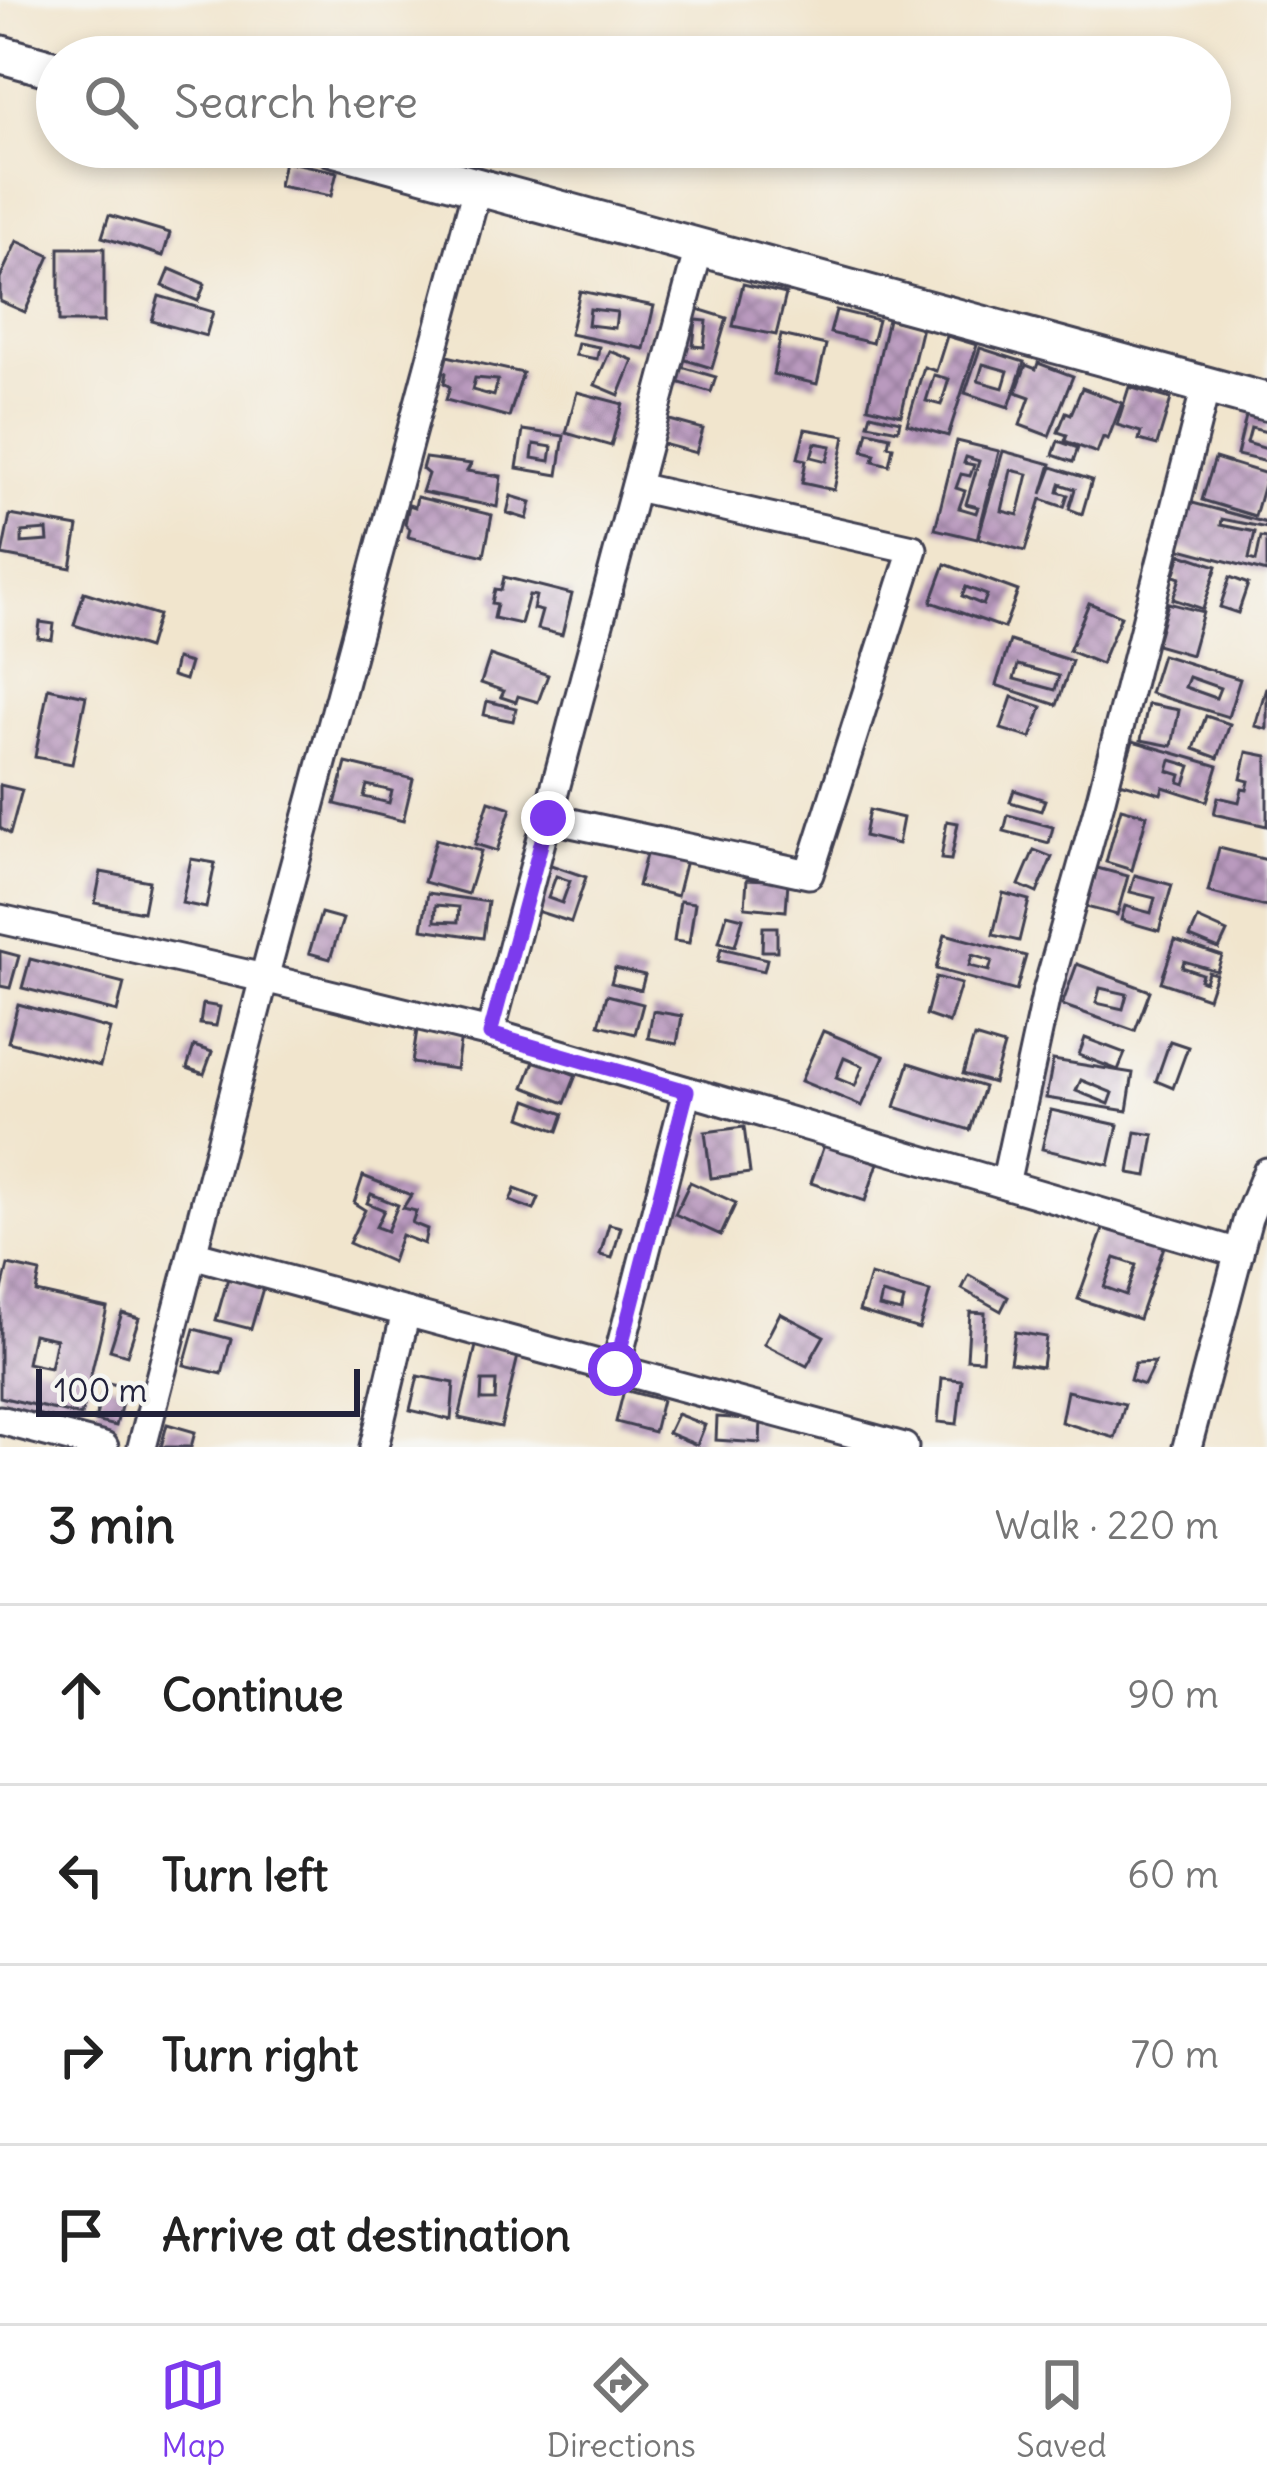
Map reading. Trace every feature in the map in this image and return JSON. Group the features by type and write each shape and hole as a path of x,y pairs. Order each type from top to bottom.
{"street":[{"path":"0,54 36,64"},
{"path":"406,168 1267,402"},
{"path":"142,1447 477,188"},
{"path":"490,1034 699,248"},
{"path":"1005,1184 1046,995 1101,799 1205,386"},
{"path":"548,818 809,874 914,549 636,487"},
{"path":"0,919 490,1034 1239,1252"},
{"path":"615,1369 687,1091"},
{"path":"1187,1447 1248,1218 1267,1172"},
{"path":"192,1254 904,1447"},
{"path":"374,1447 406,1312"},
{"path":"0,1420 104,1447"}],"building":[{"path":"283,168 337,172 331,196 279,186"},
{"path":"109,215 170,233 163,256 102,237"},
{"path":"17,241 50,256 25,312 0,301 0,278"},
{"path":"59,248 104,248 104,322 59,322"},
{"path":"170,269 205,284 198,301 163,286"},
{"path":"743,284 786,294 776,335 733,326"},
{"path":"580,291 654,306 644,349 570,334","holes":["590,309 617,312 615,328 588,325"]},
{"path":"159,296 213,312 206,336 152,321"},
{"path":"691,307 727,318 712,368 676,357","holes":["696,320 707,321 704,347 693,346"]},
{"path":"836,310 878,320 872,343 830,333"},
{"path":"888,319 922,327 901,415 868,407"},
{"path":"781,335 826,345 817,384 773,374"},
{"path":"947,336 977,345 948,436 907,424 924,367 936,371","holes":["934,375 949,379 941,405 926,401"]},
{"path":"578,343 599,347 597,359 575,355"},
{"path":"980,348 1024,362 1009,407 965,393","holes":["983,364 1008,371 1003,388 978,381"]},
{"path":"610,351 633,360 619,395 595,385"},
{"path":"447,356 523,373 509,417 446,400 450,387 440,368","holes":["475,378 498,380 494,396 472,390"]},
{"path":"1038,363 1073,376 1049,436 1020,425 1030,397 1016,392 1026,365 1036,369"},
{"path":"675,365 716,377 711,392 670,380"},
{"path":"1129,387 1171,399 1157,445 1139,440 1141,432 1117,425"},
{"path":"1082,388 1122,403 1097,453 1065,441 1067,435 1058,432"},
{"path":"577,392 623,404 611,446 566,433"},
{"path":"1247,412 1267,417 1267,432 1251,428 1247,443 1267,449 1267,462 1237,455"},
{"path":"871,414 900,421 898,430 868,424"},
{"path":"666,419 703,429 696,453 659,443"},
{"path":"805,429 845,436 834,490 802,483 806,460 798,458","holes":["815,443 831,446 827,461 811,457"]},
{"path":"523,430 564,436 558,475 517,468","holes":["534,444 552,447 550,461 532,458"]},
{"path":"868,431 890,436 889,465 873,461 875,454 863,451"},
{"path":"957,441 999,451 977,539 935,529","holes":["966,457 979,461 966,504 978,507 976,513 959,508 965,491 956,488 961,474 970,476 974,465 964,463"]},
{"path":"1058,441 1078,448 1073,462 1053,455"},
{"path":"1003,451 1051,464 1042,494 1052,467 1092,480 1082,514 1069,509 1075,489 1060,484 1058,492 1068,495 1064,507 1041,499 1025,551 978,538","holes":["1011,470 1028,474 1018,515 1002,511"]},
{"path":"425,458 471,464 467,471 501,476 497,507 422,492 428,474 422,469"},
{"path":"1215,458 1267,474 1255,516 1202,500"},
{"path":"511,496 531,502 527,519 507,513"},
{"path":"417,497 492,515 484,556 408,537 409,505 415,507"},
{"path":"1189,502 1267,523 1267,528 1222,519 1221,525 1255,532 1249,559 1256,561 1261,537 1267,538 1267,572 1177,548"},
{"path":"10,515 78,527 71,568 2,555","holes":["47,530 48,541 22,543 22,532"]},
{"path":"1181,554 1217,566 1203,609 1173,599"},
{"path":"945,564 1018,591 1004,628 931,602","holes":["966,587 987,595 983,605 962,596"]},
{"path":"504,577 572,594 562,635 537,629 542,611 533,609 536,596 529,595 521,624 494,618 495,589 501,590"},
{"path":"1230,577 1248,584 1238,613 1220,607"},
{"path":"84,592 158,615 148,648 74,625"},
{"path":"1089,603 1121,616 1101,664 1069,651"},
{"path":"1168,603 1203,612 1191,655 1156,645"},
{"path":"40,622 54,624 52,640 38,638"},
{"path":"1010,641 1072,661 1057,705 996,685","holes":["1018,665 1059,676 1055,690 1014,679"]},
{"path":"490,655 548,675 538,702 501,697 504,691 481,683"},
{"path":"1162,655 1240,679 1228,717 1150,693","holes":["1189,677 1220,688 1216,698 1185,687"]},
{"path":"176,659 190,663 185,680 172,676"},
{"path":"48,688 86,696 72,764 35,757"},
{"path":"1267,688 1267,729 1255,726"},
{"path":"1012,697 1042,707 1031,738 1001,729"},
{"path":"487,701 516,708 513,721 484,715"},
{"path":"1148,704 1179,710 1172,746 1141,740"},
{"path":"1206,716 1230,724 1218,758 1194,749"},
{"path":"1133,741 1218,766 1207,801 1163,787 1161,794 1120,782","holes":["1171,760 1191,766 1185,784 1179,782 1181,775 1168,771"]},
{"path":"1247,752 1267,756 1267,826 1214,814 1218,797 1239,802 1242,789 1247,790 1249,781 1241,779"},
{"path":"346,763 413,779 403,821 335,804","holes":["367,785 392,791 389,803 364,797"]},
{"path":"0,785 22,790 10,834 0,828"},
{"path":"1014,790 1045,800 1041,811 1010,802"},
{"path":"489,801 511,808 497,851 475,844"},
{"path":"1121,808 1147,815 1132,870 1106,862"},
{"path":"869,810 903,818 898,844 864,836"},
{"path":"1008,815 1053,827 1049,843 1004,831"},
{"path":"947,821 958,823 951,860 941,859"},
{"path":"436,839 481,851 468,894 424,882"},
{"path":"1219,848 1267,860 1267,907 1208,892"},
{"path":"1034,850 1052,857 1037,893 1019,885"},
{"path":"647,851 686,860 677,896 638,886"},
{"path":"191,859 215,863 206,908 182,903"},
{"path":"542,862 586,877 571,922 527,908","holes":["556,876 570,881 562,903 548,898"]},
{"path":"1097,868 1128,876 1117,915 1086,907"},
{"path":"101,872 149,881 143,912 95,903"},
{"path":"1135,875 1172,885 1159,931 1121,920 1125,906 1151,913 1155,898 1130,892"},
{"path":"747,879 788,881 786,911 745,907"},
{"path":"428,893 488,902 483,938 422,929","holes":["436,905 459,907 458,922 435,921"]},
{"path":"1003,893 1029,900 1019,941 993,935"},
{"path":"680,901 695,903 689,943 674,941"},
{"path":"321,913 343,919 330,959 309,953"},
{"path":"727,914 743,918 735,946 719,942"},
{"path":"1198,919 1227,932 1219,949 1190,937"},
{"path":"763,927 777,927 777,951 762,951"},
{"path":"945,934 1026,956 1016,991 936,969","holes":["972,955 992,961 989,971 969,966"]},
{"path":"1175,940 1222,956 1217,971 1184,961 1182,967 1202,974 1200,980 1205,982 1208,972 1216,974 1208,998 1161,982"},
{"path":"721,948 767,959 764,971 718,961"},
{"path":"0,951 19,956 10,988 0,986"},
{"path":"30,959 124,983 117,1012 22,988"},
{"path":"1077,964 1150,991 1135,1031 1062,1005","holes":["1100,988 1127,994 1123,1009 1096,1003"]},
{"path":"615,968 645,975 641,990 611,983"},
{"path":"936,977 961,984 949,1023 926,1015"},
{"path":"607,995 643,1004 635,1034 599,1025"},
{"path":"18,1004 110,1029 100,1066 8,1042"},
{"path":"203,1004 220,1007 216,1026 200,1024"},
{"path":"653,1011 682,1016 677,1044 648,1038"},
{"path":"417,1030 461,1036 456,1069 412,1063"},
{"path":"823,1031 884,1056 862,1106 801,1081","holes":["844,1058 863,1066 855,1086 836,1078"]},
{"path":"974,1037 1004,1046 993,1083 963,1074"},
{"path":"1085,1038 1125,1053 1118,1070 1079,1055"},
{"path":"1170,1041 1188,1047 1173,1088 1156,1081"},
{"path":"194,1046 212,1052 204,1074 187,1068"},
{"path":"535,1059 576,1075 565,1103 524,1087"},
{"path":"1053,1060 1133,1073 1127,1111 1046,1098","holes":["1081,1080 1113,1093 1109,1104 1076,1091"]},
{"path":"909,1063 984,1087 970,1130 895,1107"},
{"path":"527,1100 564,1114 558,1131 521,1117"},
{"path":"1051,1110 1118,1125 1109,1165 1042,1149"},
{"path":"744,1127 750,1173 711,1178 705,1132"},
{"path":"1136,1132 1154,1135 1147,1176 1129,1173"},
{"path":"824,1145 878,1163 865,1201 811,1183"},
{"path":"363,1176 411,1195 403,1208 416,1211 412,1223 427,1229 424,1244 401,1235 392,1262 349,1243 365,1210 354,1203","holes":["371,1194 398,1205 387,1231 376,1227 384,1210 367,1203"]},
{"path":"690,1182 736,1203 721,1235 675,1214"},
{"path":"515,1189 539,1198 534,1210 510,1201"},
{"path":"1106,1221 1166,1241 1139,1319 1078,1299","holes":["1115,1258 1136,1265 1126,1295 1104,1287"]},
{"path":"609,1224 621,1227 612,1258 600,1255"},
{"path":"8,1265 40,1272 36,1292 107,1308 81,1416 0,1397 0,1298","holes":["33,1334 56,1339 50,1368 27,1363"]},
{"path":"870,1275 930,1292 919,1329 859,1311","holes":["882,1294 904,1300 901,1312 879,1307"]},
{"path":"969,1275 1008,1297 1001,1311 962,1289"},
{"path":"228,1278 263,1288 251,1329 216,1320"},
{"path":"970,1312 985,1313 982,1360 967,1359"},
{"path":"122,1313 139,1318 127,1355 110,1350"},
{"path":"780,1313 824,1336 807,1366 764,1344"},
{"path":"194,1329 231,1339 222,1374 184,1365"},
{"path":"1015,1332 1046,1337 1042,1367 1010,1362"},
{"path":"476,1346 518,1356 501,1427 459,1418","holes":["482,1381 496,1381 495,1400 481,1400"]},
{"path":"1155,1362 1144,1385 1130,1380 1135,1363"},
{"path":"418,1376 454,1383 451,1420 410,1410"},
{"path":"942,1378 962,1380 957,1424 938,1422"},
{"path":"104,1382 126,1387 116,1426 95,1421"},
{"path":"624,1390 662,1400 654,1432 616,1422"},
{"path":"1067,1391 1125,1404 1115,1438 1061,1422"},
{"path":"677,1414 705,1425 697,1445 668,1433"},
{"path":"717,1417 761,1420 760,1443 716,1440"},
{"path":"167,1424 195,1432 191,1447 161,1447"}],"route":[{"path":"548,818 490,1034 687,1091 615,1369"}]}
